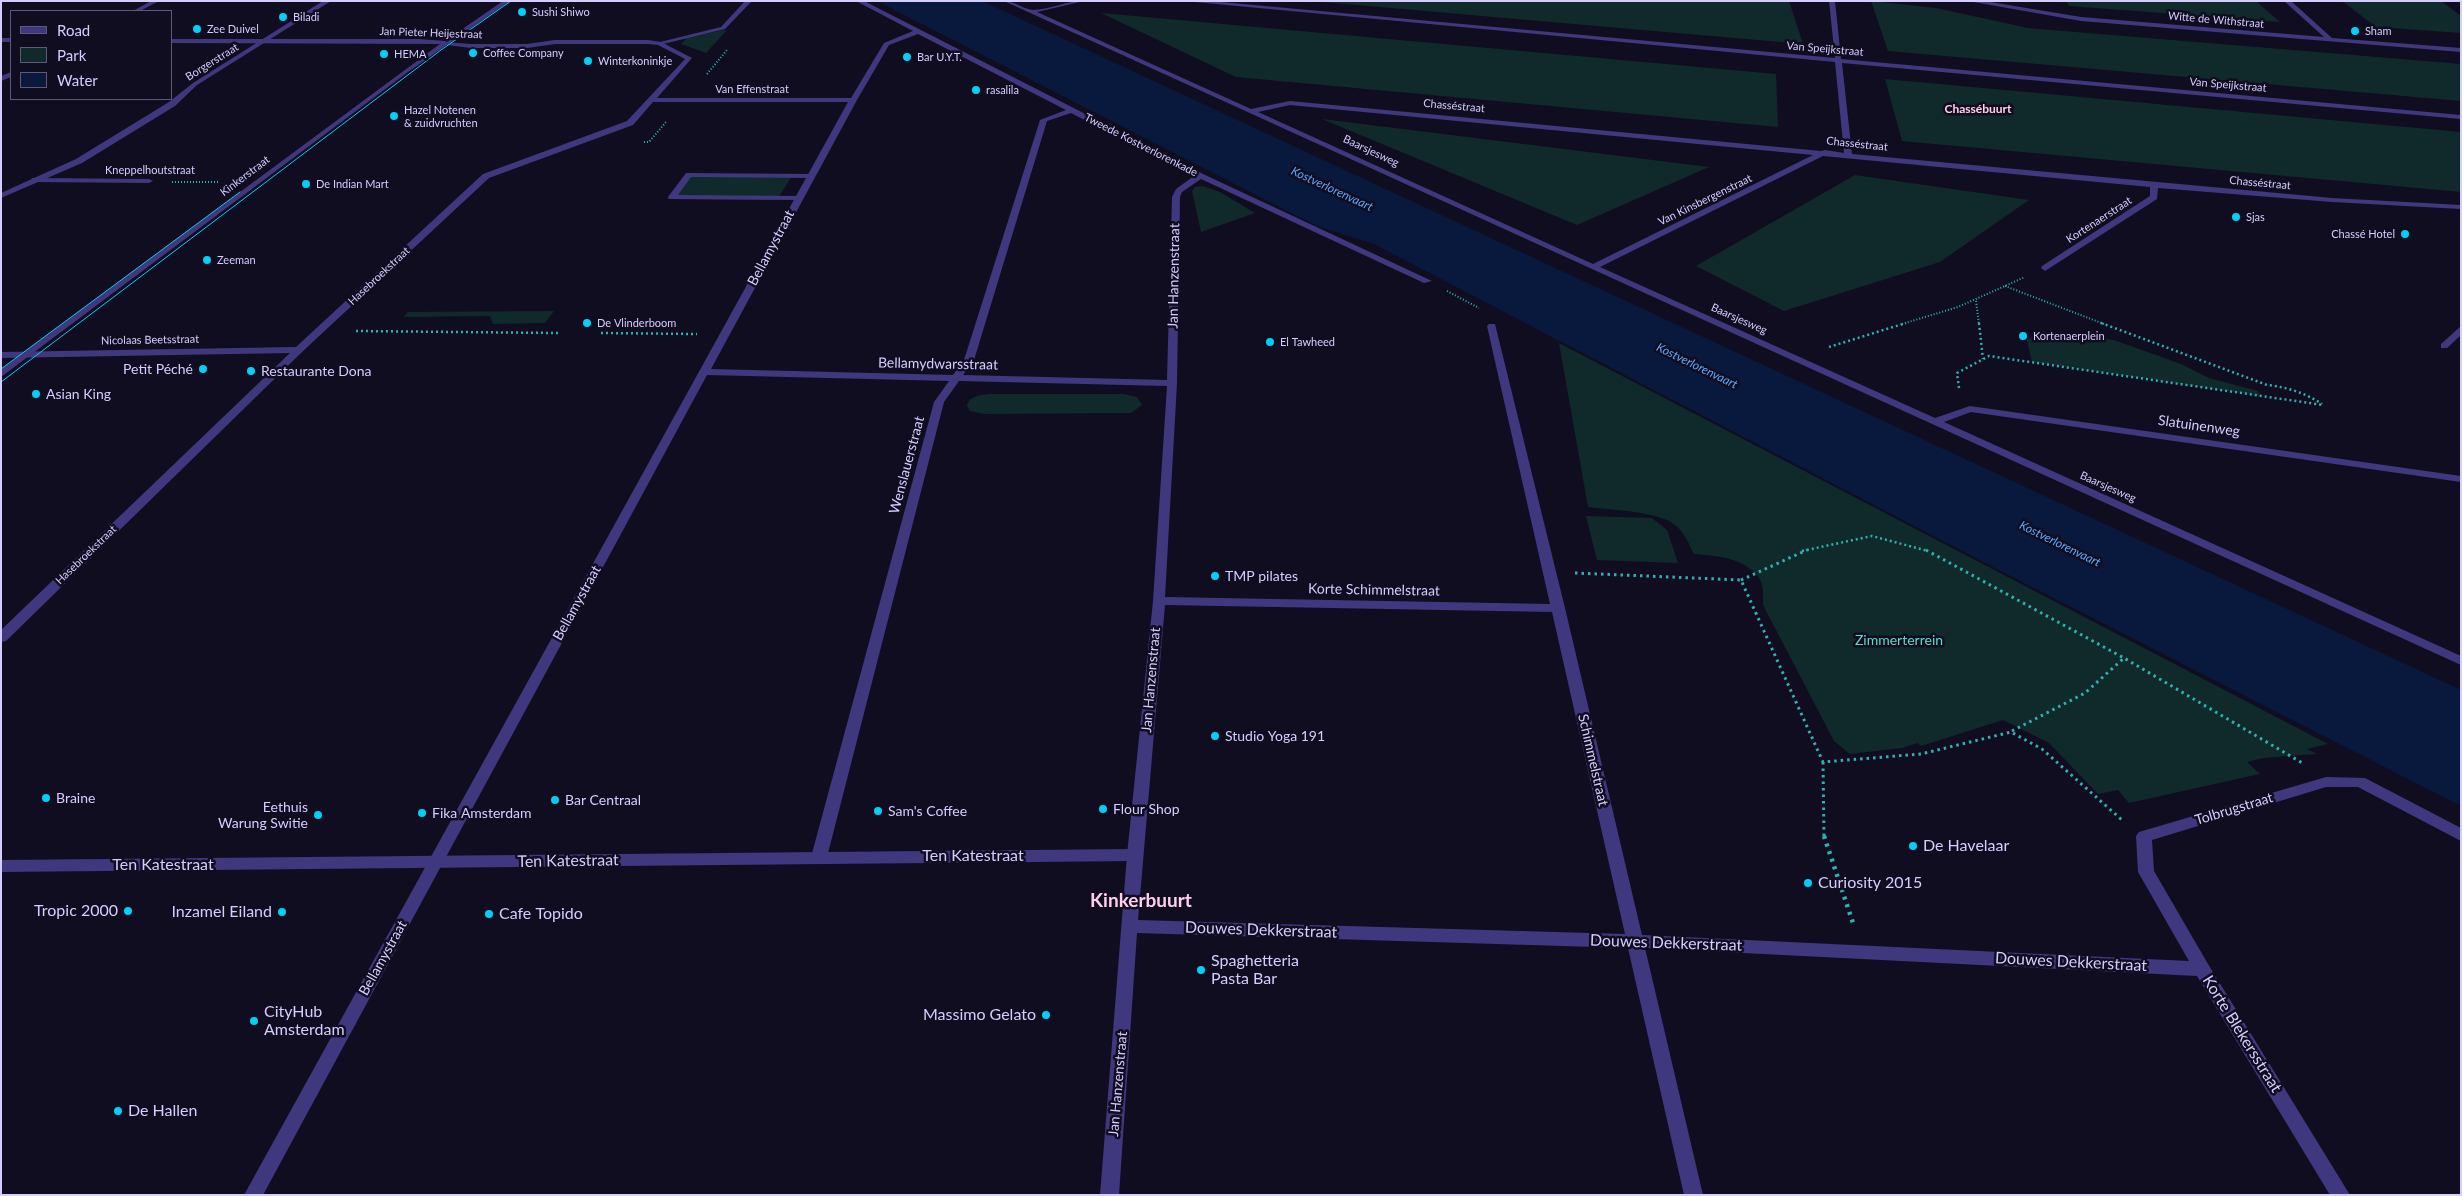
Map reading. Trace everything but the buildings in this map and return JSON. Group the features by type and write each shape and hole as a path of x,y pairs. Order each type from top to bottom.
{"street":[{"path":"138,10 156,1"},
{"name":"Borgerstraat","path":"1,196 79,161 172,104 195,84 328,1"},
{"name":"Kinkerstraat","path":"1,374 257,182 507,1"},
{"path":"659,43 723,28 749,1"},
{"name":"Tweede Kostverlorenkade","path":"859,1 1200,176 1426,281"},
{"name":"Baarsjesweg","path":"1007,1 2461,660"},
{"path":"1032,12 1081,1"},
{"name":"Van Speijkstraat","path":"1186,1 2461,118"},
{"path":"1832,1 1848,155"},
{"name":"Witte de Withstraat","path":"1971,1 2081,19 2461,50"},
{"path":"2030,1 2034,8 2033,12"},
{"path":"2287,1 2330,39"},
{"name":"Bellamystraat","path":"253,1195 853,100 886,44 897,38 920,31"},
{"name":"Jan Pieter Heijestraat","path":"172,41 419,41 507,46 527,46 555,42 659,43"},
{"name":"Hasebroekstraat","path":"1,638 299,350 486,176 630,123 689,58 659,43"},
{"name":"Van Effenstraat","path":"651,100 853,100"},
{"name":"Chasséstraat","path":"1252,111 1290,102 2154,185 2332,200 2461,207"},
{"name":"Wenslauerstraat","path":"819,857 939,402 970,360 1044,120 1072,110"},
{"name":"Van Kinsbergenstraat","path":"1593,266 1826,152"},
{"path":"798,198 672,197 689,175 811,176"},
{"name":"Jan Hanzenstraat","path":"1109,1195 1135,855 1158,601 1172,382 1176,197 1179,190 1200,176"},
{"name":"Kneppelhoutstraat","path":"35,180 149,181"},
{"name":"Kortenaerstraat","path":"2045,268 2154,197 2154,185"},
{"name":"Schimmelstraat","path":"1492,326 1694,1195"},
{"path":"2444,346 2461,329"},
{"name":"Nicolaas Beetsstraat","path":"1,354 299,350"},
{"name":"Bellamydwarsstraat","path":"704,372 956,379 1172,382"},
{"name":"Slatuinenweg","path":"1935,422 1970,409 2461,479"},
{"name":"Korte Schimmelstraat","path":"1158,601 1558,608"},
{"name":"Tolbrugstraat","path":"2144,836 2326,782 2360,782 2461,835"},
{"name":"Korte Blekersstraat","path":"2144,836 2146,872 2202,969 2341,1195"},
{"name":"Ten Katestraat","path":"1,866 1135,855"},
{"name":"Douwes Dekkerstraat","path":"1130,926 1862,951 2202,969"}],"path":[{"name":"Kneppelhoutstraat","path":"149,181 257,182"},
{"path":"1426,281 1477,306 1492,326"},
{"path":"1798,359 1868,334 1976,301 2005,286 2102,326 2267,385 2284,387 2311,397 2323,405 1988,356 1957,373 1960,401 1970,409"},
{"path":"1976,301 1983,359"},
{"path":"321,330 558,333"},
{"path":"601,333 725,335"},
{"path":"1550,573 1605,573 1741,580 1799,552 1872,536 1924,549 2124,658 2299,760 2326,782"},
{"path":"1741,580 1823,762 1824,839 1862,951"},
{"path":"1823,762 1921,754 2011,732 2085,694 2124,658"},
{"path":"2011,732 2042,749 2108,809 2144,836"}],"green space":[{"path":"1311,1 1789,1 1803,44"},
{"path":"1871,1 1936,8 2028,28 2461,64 2461,101 1888,51"},
{"path":"2066,1 2256,1 2280,22 2069,6"},
{"path":"2342,1 2441,1 2461,16 2461,33 2376,27"},
{"path":"1101,13 1776,74 1778,127 1236,77"},
{"path":"727,30 706,53 681,44 687,38"},
{"path":"1885,79 2461,132 2461,192 1902,141"},
{"path":"1322,119 1709,167 1577,225"},
{"path":"687,174 793,174 777,200 667,199"},
{"path":"1855,175 2029,200 1940,262 1784,311 1696,266"},
{"path":"1203,186 1220,192 1255,213 1201,232 1192,191 1195,187"},
{"path":"554,311 545,323 493,324 490,316 403,317 408,312"},
{"path":"2058,331 2114,340 2181,364 2209,378 2258,391 2260,396 2032,362 2027,341 2033,335 2060,338"},
{"name":"Zimmerterrein","path":"1559,343 2328,744 2307,749 2317,754 2264,758 2247,762 2260,774 2129,803 2118,790 2098,794 2049,743 2003,720 1921,746 1918,743 1902,748 1850,754 1834,741 1763,605 1762,584 1753,571 1730,559 1694,554 1681,531 1668,520 1646,514 1588,507"},
{"path":"989,394 1124,394 1137,397 1142,405 1131,413 984,414 970,411 967,406 970,400"},
{"path":"1586,516 1652,518 1667,530 1678,563 1597,560"}],"water":[{"name":"Kostverlorenvaart","path":"877,1 982,1 2461,690 2461,806 1989,565 1374,244 1317,226"}],"tram line":[{"path":"1,382 441,50 511,1"},
{"path":"1,369 240,192"}],"place":[{"name":"Sushi Shiwo","path":"522,12"},
{"name":"Biladi","path":"283,17"},
{"name":"Zee Duivel","path":"197,29"},
{"name":"Sham","path":"2355,31"},
{"name":"Coffee Company","path":"473,53"},
{"name":"HEMA","path":"384,54"},
{"name":"Bar U.Y.T.","path":"907,57"},
{"name":"Winterkoninkje","path":"588,61"},
{"name":"rasalila","path":"976,90"},
{"name":"Hazel Notenen & zuidvruchten","path":"394,116"},
{"name":"De Indian Mart","path":"306,184"},
{"name":"Sjas","path":"2236,217"},
{"name":"Chassé Hotel","path":"2405,234"},
{"name":"Zeeman","path":"207,260"},
{"name":"De Vlinderboom","path":"587,323"},
{"name":"Kortenaerplein","path":"2023,336"},
{"name":"El Tawheed","path":"1270,342"},
{"name":"Petit Péché","path":"203,369"},
{"name":"Restaurante Dona","path":"251,371"},
{"name":"Asian King","path":"36,394"},
{"name":"TMP pilates","path":"1215,576"},
{"name":"Studio Yoga 191","path":"1215,736"},
{"name":"Braine","path":"46,798"},
{"name":"Bar Centraal","path":"555,800"},
{"name":"Flour Shop","path":"1103,809"},
{"name":"Sam's Coffee","path":"878,811"},
{"name":"Fika Amsterdam","path":"422,813"},
{"name":"Eethuis Warung Switie","path":"318,815"},
{"name":"De Havelaar","path":"1913,846"},
{"name":"Curiosity 2015","path":"1808,883"},
{"name":"Tropic 2000","path":"128,911"},
{"name":"Inzamel Eiland","path":"282,912"},
{"name":"Cafe Topido","path":"489,914"},
{"name":"Spaghetteria Pasta Bar","path":"1201,970"},
{"name":"Massimo Gelato","path":"1046,1015"},
{"name":"CityHub Amsterdam","path":"254,1021"},
{"name":"De Hallen","path":"118,1111"}],"district":[{"name":"Chassébuurt","path":"1978,109"},
{"name":"Kinkerbuurt","path":"1141,901"}]}
